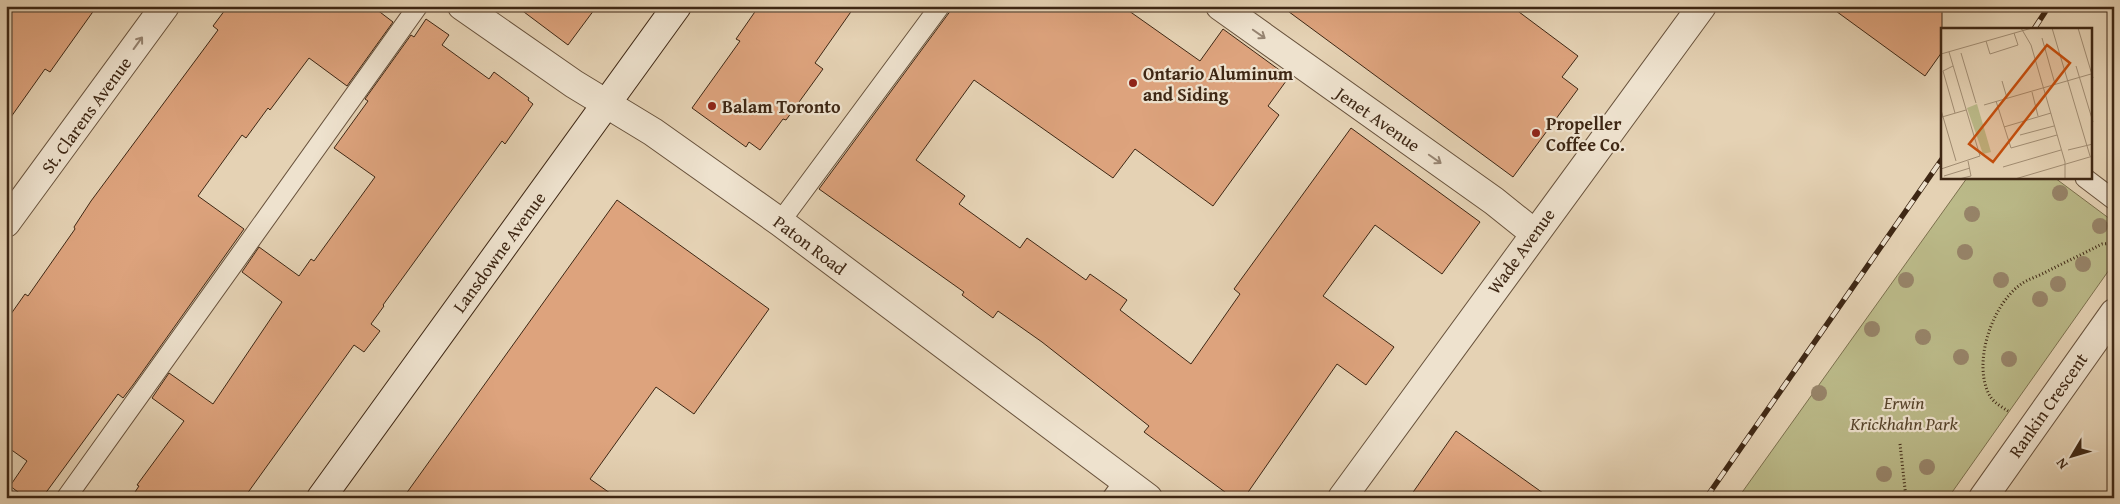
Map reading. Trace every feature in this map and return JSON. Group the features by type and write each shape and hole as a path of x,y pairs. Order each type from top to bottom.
{"street":[{"name":"St. Clarens Avenue","path":"6,224 165,6"},
{"name":"Paton Road","path":"462,6 567,80 653,132 780,222 1118,489 1148,498"},
{"name":"Lansdowne Avenue","path":"320,498 677,6"},
{"name":"Jenet Avenue","path":"1220,6 1494,201 1534,232"},
{"name":"Wade Avenue","path":"1342,498 1534,232 1702,6"},
{"name":"Rankin Crescent","path":"1983,498 2114,313"}],"lane":[{"path":"66,498 418,6"},
{"path":"780,222 940,6"},
{"path":"2086,179 2114,200"}],"path":[{"path":"2012,415 1991,398 1984,380 1983,362 1985,344 1991,327 2007,298 2020,285 2102,244 2114,243"},
{"path":"1900,444 1906,498"}],"green space":[{"name":"Erwin Krickhahn Park","path":"1966,179 2056,179 2114,222 2114,263 1948,498 1738,498"}],"building":[{"path":"6,6 97,6 50,72 45,69 6,124"},
{"path":"228,6 372,6 393,22 347,86 309,58 270,110 268,108 246,138 242,135 198,196 244,229 133,385 123,398 118,394 42,498 26,498 10,486 27,461 6,446 6,321 25,294 28,296 75,229 74,227 91,201 218,30 213,26"},
{"path":"516,6 597,6 568,45"},
{"path":"759,6 855,6 815,63 823,69 786,120 783,119 760,150 749,142 746,147 692,108 740,41 736,39"},
{"path":"954,6 1122,6 1200,61 1223,29 1289,77 1268,106 1279,115 1213,206 1135,149 1113,178 974,80 916,160 965,196 959,204 1020,248 1027,238 1086,280 1090,274 1127,300 1120,310 1191,364 1240,294 1234,289 1351,128 1480,222 1442,274 1375,225 1323,296 1394,347 1366,385 1337,364 1244,498 1233,498 1144,432 1149,426 1042,342 998,311 993,318 962,295 964,292 819,189"},
{"path":"1281,6 1511,6 1578,56 1562,77 1578,89 1513,177"},
{"path":"1829,6 1942,6 1941,53 1925,76"},
{"path":"426,19 449,35 442,45 489,79 494,72 529,98 528,100 533,104 505,144 502,141 383,305 371,324 380,331 364,352 354,345 244,498 131,498 139,486 137,485 184,421 152,398 169,373 213,404 282,302 242,272 259,247 299,276 311,259 314,261 375,177 334,148 368,101 365,99 411,35 414,37"},
{"path":"617,200 769,309 694,414 656,387 590,479 617,498 403,498"},
{"path":"1456,431 1550,498 1409,498"}],"railway":[{"path":"2035,28 2049,6"},
{"path":"1706,498 1941,160"}],"place":[{"name":"Ontario Aluminum and Siding","path":"1133,83"},
{"name":"Balam Toronto","path":"712,106"},
{"name":"Propeller Coffee Co.","path":"1536,133"}]}
